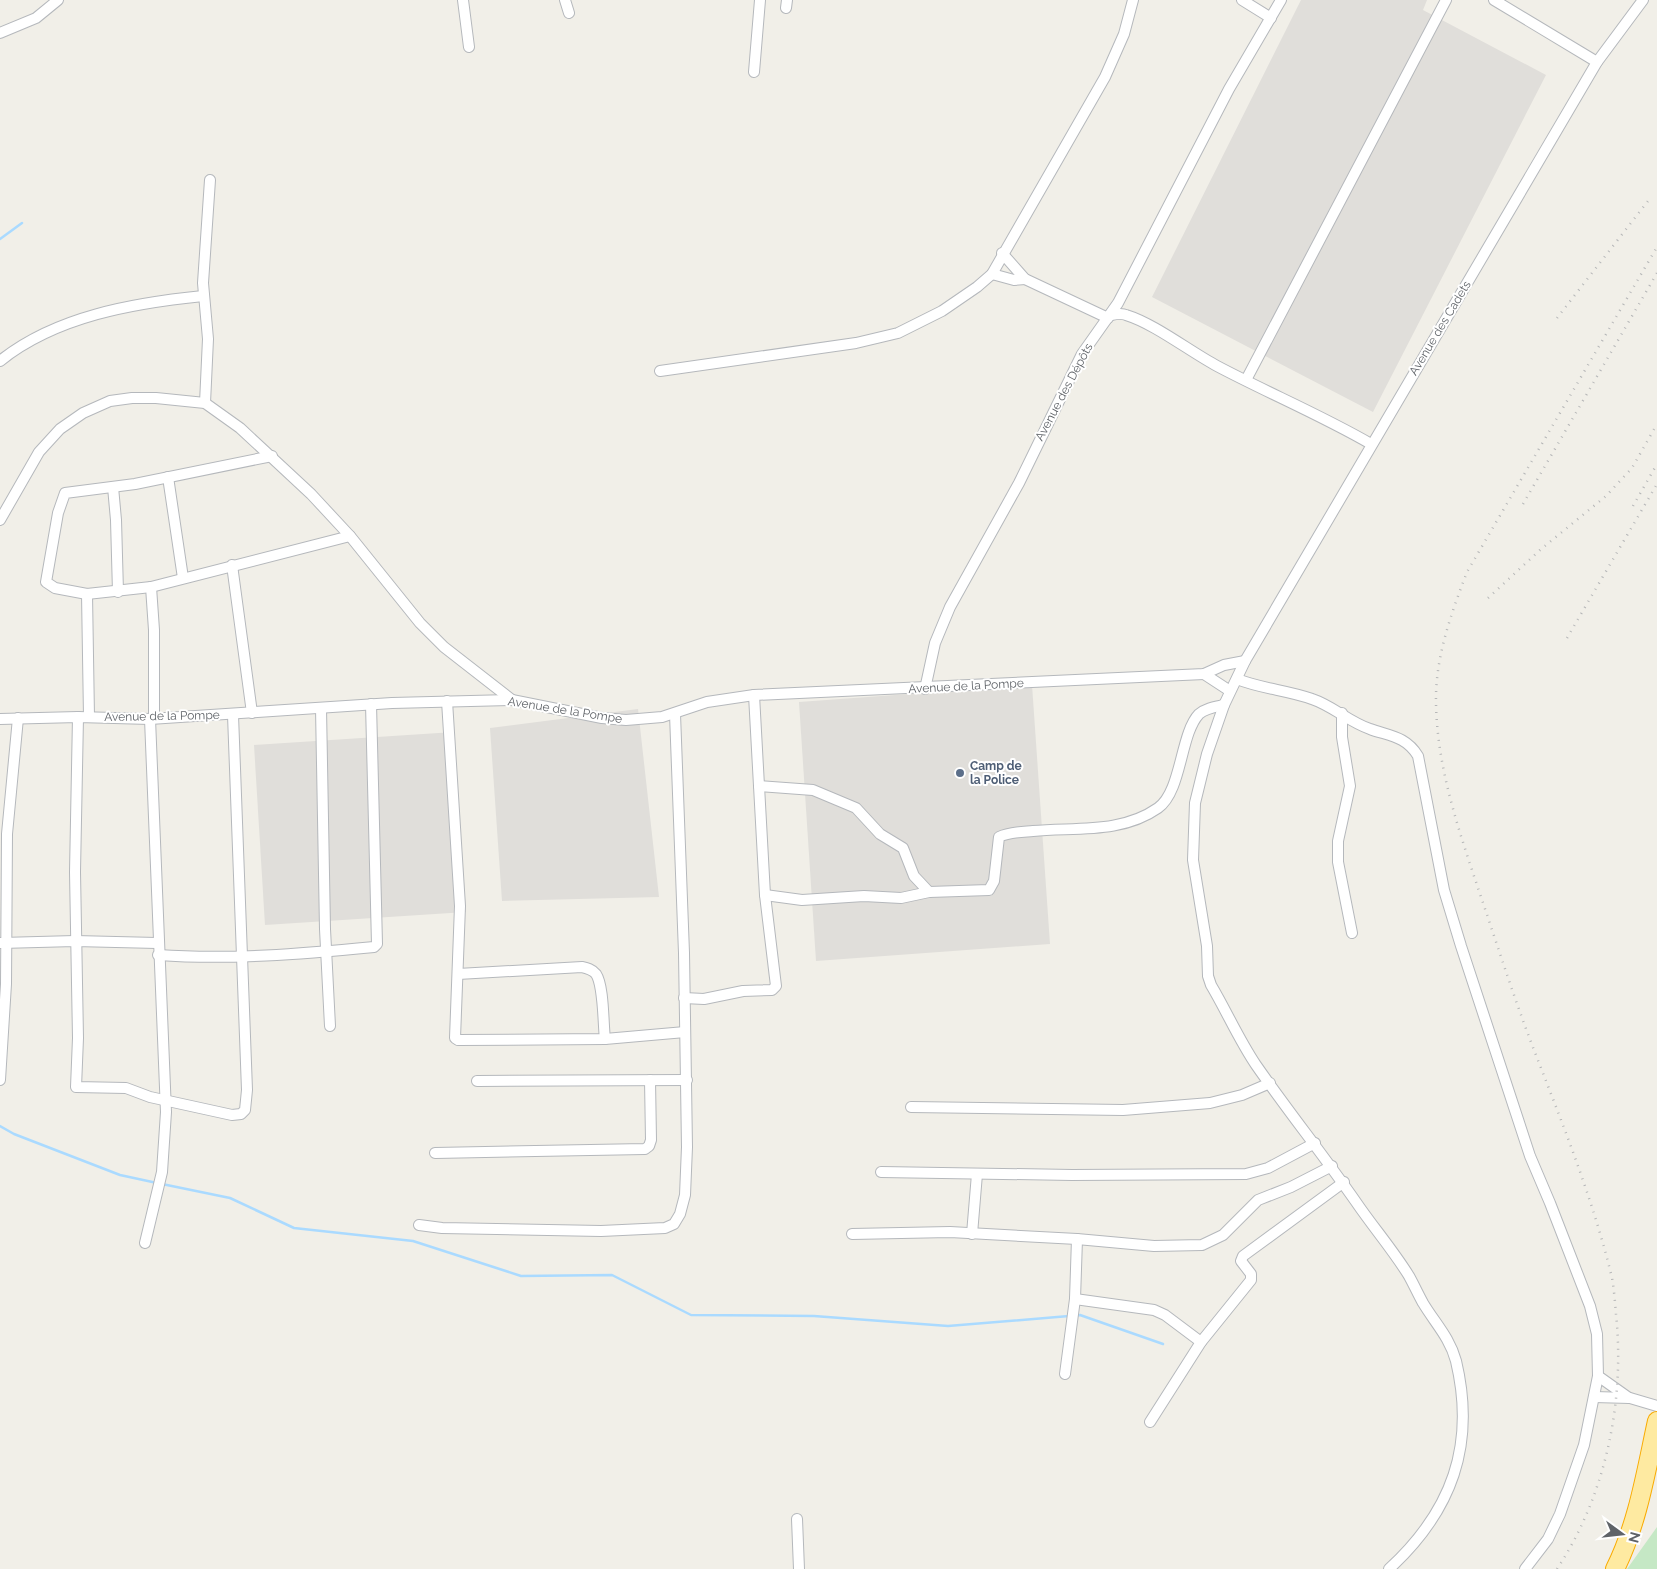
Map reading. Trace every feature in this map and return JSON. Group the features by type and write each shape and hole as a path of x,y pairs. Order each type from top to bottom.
{"highway":[{"path":"1615,1569 1625,1550 1639,1506 1654,1448 1657,1421"}],"street":[{"path":"0,33 36,18 58,0"},
{"path":"463,0 469,47"},
{"path":"565,0 569,13"},
{"path":"754,72 760,0"},
{"path":"660,371 856,343 883,337 912,326 942,311 977,287 992,274 1002,253 1105,77 1124,34 1133,0"},
{"path":"1242,0 1272,18"},
{"name":"Avenue des Dépôts","path":"925,689 935,643 950,607 1019,483 1082,354 1118,303 1229,89 1281,0"},
{"path":"1246,380 1446,0"},
{"path":"1494,0 1597,62"},
{"path":"1630,0 1641,2"},
{"name":"Avenue des Cadets","path":"1389,1569 1420,1536 1439,1511 1454,1479 1461,1448 1460,1387 1456,1360 1444,1331 1344,1182 1245,1047 1208,976 1207,946 1194,874 1192,842 1199,781 1224,705 1245,660 1597,62 1641,2"},
{"path":"205,403 208,339 207,314 203,296 210,180"},
{"path":"1002,253 1025,279 1110,316 1125,314"},
{"path":"992,274 1014,280 1025,279"},
{"path":"0,361 30,342 94,315 129,306 203,296"},
{"path":"1118,303 1125,314 1276,397 1306,408 1371,444"},
{"path":"0,520 39,452 60,429 83,412 110,401 132,398 205,403 228,418 272,456 331,514 420,623 444,647 512,700"},
{"path":"272,456 113,487 65,493 58,513 46,582 55,588 87,594 118,592 150,587 350,536"},
{"path":"168,477 183,578"},
{"path":"113,487 118,592"},
{"path":"232,565 252,713"},
{"path":"145,1243 162,1172 165,1143 165,1099 157,943 152,718 154,630 150,587"},
{"path":"87,594 89,717"},
{"name":"Avenue de la Pompe","path":"0,719 152,718 233,715 371,704 512,700 618,720 662,717 707,702 754,695 925,689 1204,674 1224,665 1245,660"},
{"path":"1204,674 1230,691"},
{"path":"1237,679 1256,686 1310,698 1342,713 1369,729 1401,738 1412,745 1418,756 1444,890 1530,1156 1590,1306 1598,1334 1598,1376 1584,1445 1560,1514 1548,1539 1525,1569"},
{"path":"684,998 704,999 743,991 772,990 776,986 765,895 754,695"},
{"path":"447,701 458,864 456,1040 605,1039 685,1032"},
{"path":"158,955 242,957 374,947 378,940 371,704"},
{"path":"765,895 802,900 864,896 901,898 929,892 989,890 994,881 997,839 1002,835 1052,828 1087,830 1106,828 1159,807 1166,800 1174,782 1194,723 1200,714 1209,708 1224,705"},
{"path":"322,708 326,952 330,1026"},
{"path":"1342,713 1342,738 1350,786 1338,841 1338,862 1352,933"},
{"path":"418,1225 442,1228 601,1231 665,1228 674,1224 680,1214 685,1194 687,1080 675,714"},
{"path":"78,717 75,941 78,1038 76,1086 126,1088 150,1097 232,1115 241,1114 245,1110 247,1078 233,715"},
{"path":"0,1080 5,1029 3,943 8,834 18,718"},
{"path":"759,786 813,790 856,808 880,834 902,848 914,876 929,892"},
{"path":"3,943 75,941 157,943"},
{"path":"458,974 582,967 590,969 596,975 599,986 605,1039"},
{"path":"435,1153 645,1149 649,1146 651,1140 650,1080"},
{"path":"477,1081 687,1080"},
{"path":"911,1107 1123,1110 1210,1103 1242,1095 1270,1083"},
{"path":"881,1172 1246,1174 1268,1168 1315,1143"},
{"path":"852,1234 972,1234 1077,1239 1154,1246 1202,1245 1223,1235 1258,1200 1291,1187 1332,1166"},
{"path":"972,1234 977,1174"},
{"path":"1150,1422 1201,1342 1251,1280 1251,1274 1241,1261 1243,1256 1344,1182"},
{"path":"1065,1374 1075,1299 1077,1239"},
{"path":"1075,1299 1154,1310 1165,1315 1201,1342"},
{"path":"1598,1376 1630,1398"},
{"path":"1594,1396 1630,1398 1657,1406"},
{"path":"797,1519 799,1569"}],"shaded area":[{"path":"1301,0 1427,0 1423,10 1546,75 1373,412 1152,297"},
{"path":"1032,685 1050,944 816,961 799,702"},
{"path":"638,709 659,897 502,901 490,728"},
{"path":"454,732 466,912 265,925 254,745"}],"green space":[{"path":"1657,1527 1657,1569 1627,1569"}],"waterway":[{"path":"0,239 22,223"},
{"path":"0,1126 14,1134 120,1175 157,1183"},
{"path":"162,1184 230,1198 294,1228 413,1241 521,1276 612,1275 691,1315 814,1316 948,1326 1069,1316"},
{"path":"1075,1316 1080,1315 1163,1344"}],"railway":[{"path":"1557,318 1648,201"},
{"path":"1557,1569 1574,1540 1588,1510 1600,1479 1608,1446 1614,1413 1618,1347 1612,1278 1587,1191 1520,1011 1471,868 1450,799 1437,727 1436,686 1445,636 1467,572 1657,247"},
{"path":"1523,504 1657,273"},
{"path":"1488,598 1540,550 1606,496 1632,468 1657,424"},
{"path":"1633,506 1657,464"},
{"path":"1567,638 1657,484"}],"place":[{"name":"Camp de la Police","path":"960,773"}]}
